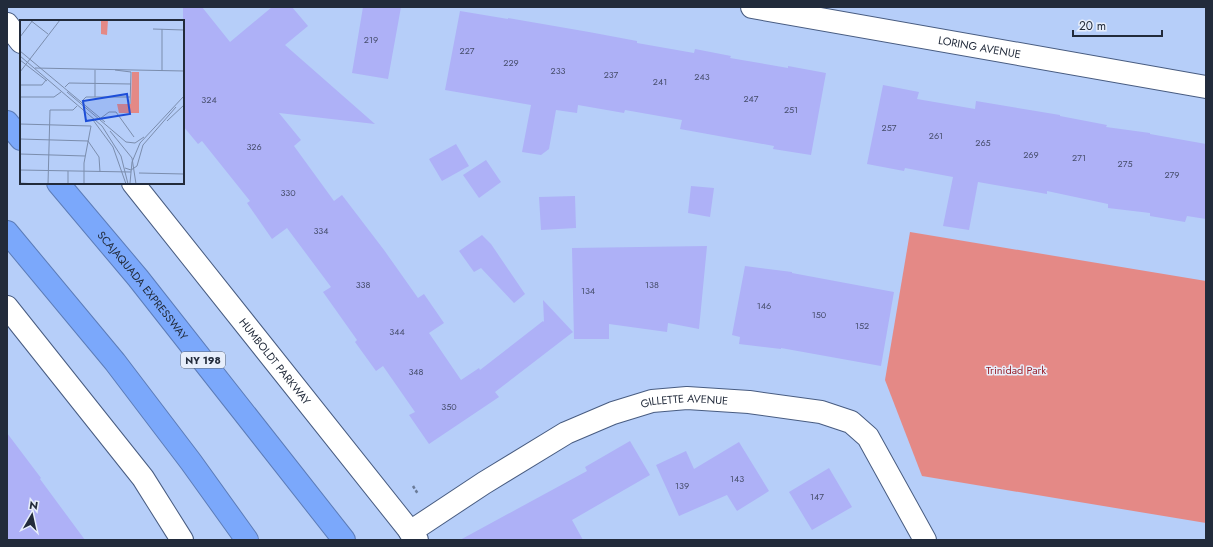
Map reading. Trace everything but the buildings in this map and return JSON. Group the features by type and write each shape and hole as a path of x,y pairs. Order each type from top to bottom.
{"highway":[{"path":"7,122 20,138"},
{"name":"SCAJAQUADA EXPRESSWAY","path":"59,184 138,278 344,540"},
{"path":"7,232 115,362 191,462 247,540"}],"street":[{"name":"LORING AVENUE","path":"752,7 1206,87"},
{"path":"7,24 20,41"},
{"name":"HUMBOLDT PARKWAY","path":"134,184 414,536"},
{"path":"7,307 143,478 182,540"},
{"name":"GILLETTE AVENUE","path":"414,536 484,483 566,433 612,413 652,401 687,398 749,402 821,412 851,422 868,437 925,540"}],"path":[{"path":"414,486 421,498"}],"green space":[{"name":"Trinidad Park","path":"910,232 1206,281 1206,523 922,476 885,380"}]}
